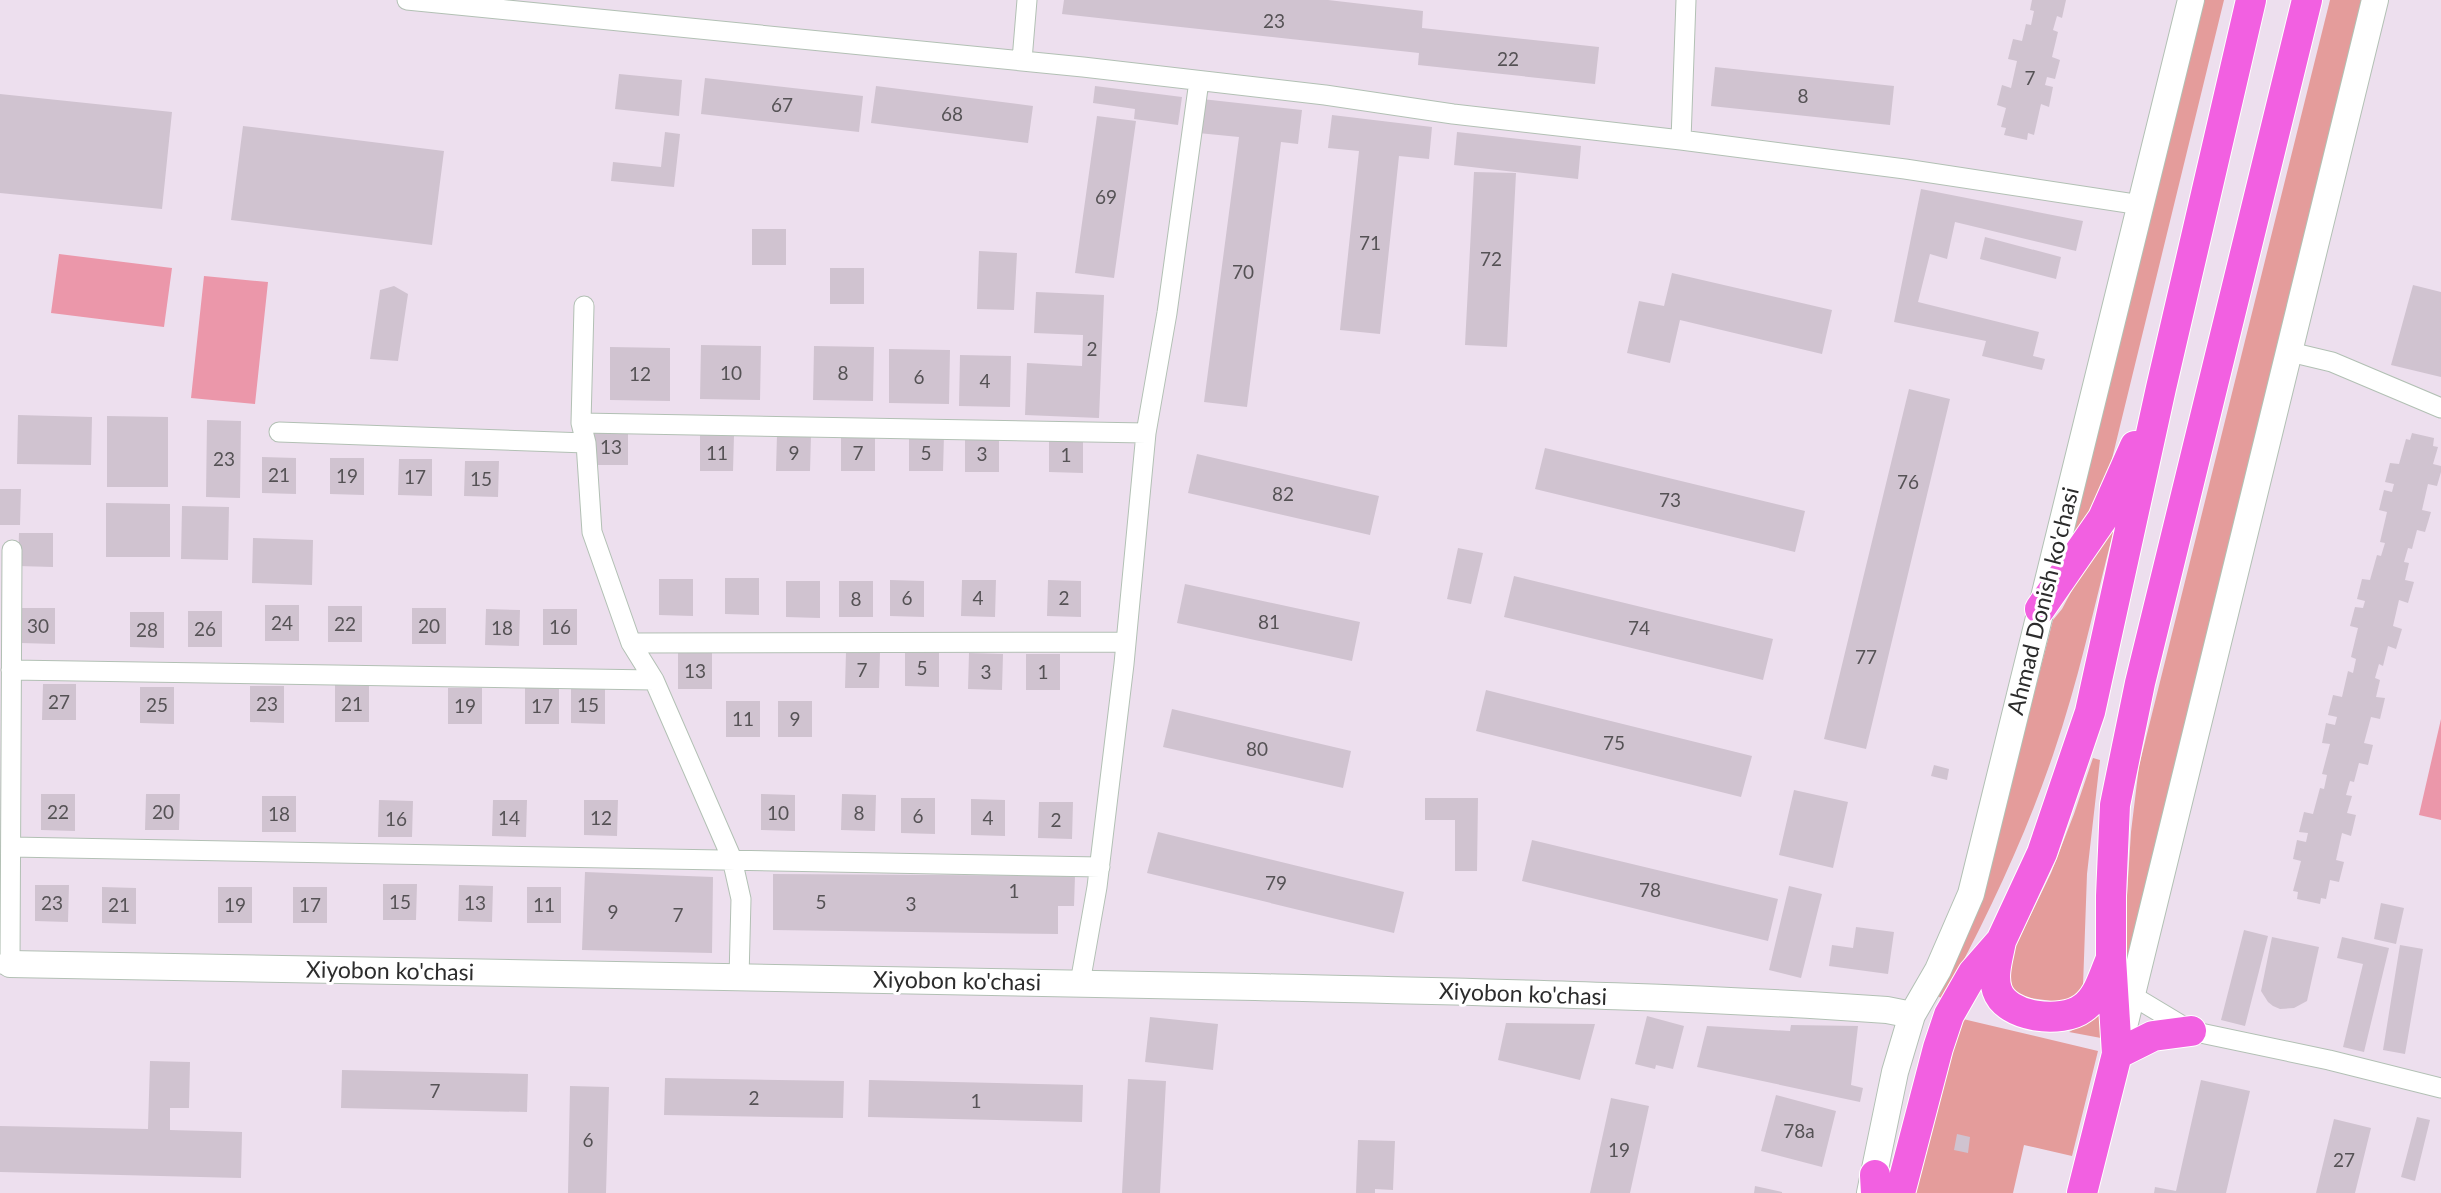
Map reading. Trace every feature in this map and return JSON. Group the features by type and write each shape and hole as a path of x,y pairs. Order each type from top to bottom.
{"main road":[{"path":"2118,979 2095,995 2082,1009 2065,1016 2040,1015 2007,1005 1997,993 1995,972 2001,941 2042,853 2090,712 2161,388 2251,0"},
{"path":"2082,1193 2117,1054 2118,979 2113,838 2115,805 2143,670 2307,0"},
{"path":"2040,608 2103,518 2161,388"},
{"path":"1900,1193 1949,1015 1973,973 2001,941"},
{"path":"2117,1054 2153,1036 2191,1031"}],"street":[{"path":"407,0 1022,60 1199,80 1905,169 2141,205"},
{"path":"1022,60 1027,0"},
{"path":"1681,140 1686,0"},
{"name":"Ahmad Donish ko'chasi","path":"1874,1187 1895,1072 1912,1015 1938,970 1971,894 2191,0"},
{"path":"2375,0 2290,352 2118,979 2191,1031 2441,1087"},
{"path":"1080,983 1100,867 1126,642 1146,433 1167,313 1199,80"},
{"path":"584,306 581,423 586,443 592,532 631,643 654,680 732,859 741,898 739,978"},
{"path":"2290,352 2332,362 2441,408"},
{"path":"581,423 1146,433"},
{"path":"279,432 586,443"},
{"path":"5,964 11,847 12,550"},
{"path":"631,643 1126,642"},
{"path":"11,670 654,680"},
{"path":"11,847 1100,867"},
{"name":"Xiyobon ko'chasi","path":"5,964 1080,983 1698,999 1887,1010 1912,1015"}],"shaded area":[{"path":"2204,0 2224,0 2100,508 2070,547"},
{"path":"2330,0 2364,0 2128,963 2124,942 2131,832 2139,766"},
{"path":"59,254 172,268 164,327 51,313"},
{"path":"204,276 268,282 255,404 191,398"},
{"path":"2107,525 2114,525 2113,533 2078,673 2053,755 2030,818 2003,879 1943,999 1936,995 1982,897 2053,620 2062,609"},
{"path":"2441,719 2441,820 2419,815"},
{"path":"2093,758 2100,760 2087,874 2083,986 2075,999 2059,1002 2017,996 2003,972 2051,873"},
{"path":"2101,1010 2101,1038 2069,1032 2086,1023"},
{"path":"1963,1019 2098,1051 2072,1156 2024,1145 2013,1193 1910,1193 1941,1064"}],"building":[{"path":"1064,0 1328,0 1423,11 1422,28 1599,47 1595,84 1418,65 1419,53 1062,14"},
{"path":"2032,0 2066,0 2062,18 2057,16 2053,30 2058,32 2052,57 2060,60 2055,79 2047,77 2045,85 2053,87 2049,107 2041,104 2034,135 2028,133 2027,140 2004,135 2006,128 2001,127 2006,108 1997,105 2002,85 2011,88 2017,61 2008,59 2013,39 2022,41 2026,24 2031,25 2034,11 2030,10"},
{"path":"1715,67 1894,86 1890,125 1711,106"},
{"path":"619,74 682,80 679,116 615,109"},
{"path":"705,78 863,96 859,132 701,114"},
{"path":"876,86 1033,106 1028,143 871,123"},
{"path":"1095,86 1182,97 1178,125 1134,119 1135,109 1093,103"},
{"path":"0,94 172,112 162,209 0,193"},
{"path":"1202,99 1302,110 1298,144 1281,142 1247,407 1204,402 1239,137 1198,133"},
{"path":"1332,115 1432,127 1429,159 1399,156 1380,334 1340,330 1359,151 1328,148"},
{"path":"1097,116 1136,121 1114,278 1075,273"},
{"path":"243,126 444,151 432,245 231,220"},
{"path":"665,132 680,134 674,187 611,181 613,162 661,167"},
{"path":"1457,132 1581,146 1578,179 1454,165"},
{"path":"1474,172 1516,173 1507,347 1465,345"},
{"path":"1921,189 2083,221 2076,251 1955,222 1947,259 1930,254 1918,302 2039,332 2033,356 2045,359 2042,370 1982,356 1986,341 1894,322"},
{"path":"752,229 786,229 786,265 752,265"},
{"path":"1985,237 2061,257 2056,279 1980,259"},
{"path":"979,251 1017,253 1014,310 977,309"},
{"path":"830,268 864,268 864,304 830,304"},
{"path":"1672,273 1832,310 1822,354 1680,320 1670,363 1627,353 1639,301 1664,306"},
{"path":"2413,285 2441,292 2441,377 2391,365"},
{"path":"394,286 408,294 398,361 370,359 380,290"},
{"path":"1036,292 1104,295 1099,418 1025,415 1027,363 1082,366 1083,335 1034,333"},
{"path":"701,345 761,346 760,400 700,399"},
{"path":"814,346 874,347 873,401 813,400"},
{"path":"610,347 670,348 670,401 610,400"},
{"path":"889,349 950,350 949,404 889,403"},
{"path":"960,355 1011,356 1010,407 959,406"},
{"path":"1909,389 1950,399 1866,749 1824,739"},
{"path":"18,415 92,417 91,465 17,464"},
{"path":"107,416 168,417 168,487 107,487"},
{"path":"207,420 241,421 240,498 206,497"},
{"path":"594,429 628,429 628,465 594,465"},
{"path":"2412,433 2434,438 2433,446 2438,447 2433,464 2441,466 2437,486 2428,484 2422,510 2431,512 2425,532 2417,530 2412,549 2408,548 2404,562 2409,563 2405,580 2414,582 2408,603 2399,600 2393,626 2402,629 2396,649 2388,646 2383,666 2379,664 2375,678 2380,680 2376,697 2385,698 2380,719 2371,717 2364,743 2373,745 2368,765 2359,763 2354,782 2350,781 2346,795 2352,796 2347,813 2356,815 2351,836 2342,833 2336,860 2344,862 2339,882 2330,880 2326,899 2321,898 2320,904 2297,899 2298,892 2293,891 2301,861 2293,859 2297,840 2306,842 2308,833 2299,832 2304,812 2313,814 2320,788 2324,789 2327,775 2322,774 2330,744 2322,743 2326,723 2335,725 2337,717 2328,715 2333,695 2342,697 2348,671 2353,673 2356,659 2351,657 2358,628 2350,626 2355,607 2363,608 2365,601 2357,599 2362,579 2370,580 2377,555 2381,556 2385,543 2380,542 2387,512 2379,510 2384,490 2392,492 2394,484 2385,482 2390,463 2399,464 2406,439 2410,440"},
{"path":"777,434 811,435 810,471 776,471"},
{"path":"700,435 734,435 733,471 700,471"},
{"path":"841,435 875,435 875,471 841,471"},
{"path":"909,435 944,435 943,471 909,471"},
{"path":"965,435 999,436 999,472 965,472"},
{"path":"1049,436 1083,437 1083,473 1049,472"},
{"path":"1545,448 1805,511 1795,552 1535,489"},
{"path":"1197,454 1379,496 1370,535 1188,493"},
{"path":"262,457 296,458 296,494 262,493"},
{"path":"330,458 364,458 364,495 330,494"},
{"path":"399,459 432,459 432,496 398,495"},
{"path":"465,461 499,461 498,497 464,496"},
{"path":"0,489 21,489 20,525 0,525"},
{"path":"106,503 170,504 170,557 106,557"},
{"path":"182,506 229,507 228,560 181,559"},
{"path":"19,533 53,533 53,567 18,566"},
{"path":"253,538 313,540 312,585 252,583"},
{"path":"1458,548 1483,553 1471,604 1447,599"},
{"path":"1514,576 1773,639 1763,680 1504,617"},
{"path":"725,578 759,578 759,615 725,614"},
{"path":"659,579 693,579 693,616 659,615"},
{"path":"890,580 924,581 924,617 890,616"},
{"path":"962,580 996,580 995,617 961,616"},
{"path":"1048,580 1081,581 1081,617 1047,616"},
{"path":"786,581 820,581 820,618 786,617"},
{"path":"839,581 873,581 873,617 839,617"},
{"path":"1185,584 1360,622 1352,661 1177,623"},
{"path":"265,605 299,605 299,641 265,641"},
{"path":"328,606 362,606 362,642 328,642"},
{"path":"21,608 55,608 55,644 21,643"},
{"path":"412,608 446,608 446,644 412,644"},
{"path":"486,609 520,610 519,646 485,645"},
{"path":"543,609 577,609 577,645 543,645"},
{"path":"188,611 222,611 222,647 188,647"},
{"path":"130,612 164,612 164,648 130,647"},
{"path":"905,650 939,651 939,687 905,686"},
{"path":"678,652 712,653 712,689 678,689"},
{"path":"846,652 880,652 879,688 845,688"},
{"path":"969,653 1003,654 1002,690 968,689"},
{"path":"1026,654 1060,654 1060,690 1026,690"},
{"path":"43,684 76,684 76,720 42,720"},
{"path":"335,685 369,686 369,722 335,722"},
{"path":"250,686 284,686 284,723 250,722"},
{"path":"140,687 174,687 174,724 140,723"},
{"path":"571,687 605,688 605,724 571,723"},
{"path":"448,688 482,688 482,724 448,724"},
{"path":"525,688 559,688 559,724 525,724"},
{"path":"1486,690 1752,756 1741,797 1476,731"},
{"path":"726,701 760,701 760,737 726,737"},
{"path":"778,701 812,701 812,737 778,737"},
{"path":"1172,709 1351,751 1343,788 1163,747"},
{"path":"1934,765 1949,769 1947,780 1931,776"},
{"path":"1794,790 1848,802 1833,868 1779,855"},
{"path":"41,794 75,794 75,831 41,830"},
{"path":"146,794 180,794 179,830 145,830"},
{"path":"761,794 795,795 795,831 761,830"},
{"path":"842,794 876,795 875,831 841,830"},
{"path":"262,796 296,796 296,832 262,832"},
{"path":"901,798 935,798 935,834 901,833"},
{"path":"1425,798 1478,798 1477,871 1455,871 1455,820 1425,820"},
{"path":"971,799 1005,800 1005,836 971,835"},
{"path":"379,800 413,801 412,837 378,837"},
{"path":"493,800 527,800 526,837 492,836"},
{"path":"584,800 618,800 617,836 584,835"},
{"path":"1039,802 1073,802 1072,839 1038,838"},
{"path":"1158,832 1404,892 1394,933 1147,873"},
{"path":"1532,840 1778,899 1768,941 1522,881"},
{"path":"585,872 713,877 712,953 582,950"},
{"path":"773,874 1075,876 1074,906 1058,906 1058,934 773,930"},
{"path":"383,884 417,884 416,920 383,920"},
{"path":"35,885 69,885 68,922 35,921"},
{"path":"459,885 493,886 492,922 458,921"},
{"path":"1789,886 1822,894 1801,978 1769,970"},
{"path":"102,887 136,888 136,924 102,923"},
{"path":"218,887 252,887 252,923 218,923"},
{"path":"293,887 327,887 327,923 293,923"},
{"path":"527,887 561,887 561,923 527,923"},
{"path":"2381,903 2404,908 2396,944 2374,939"},
{"path":"1856,927 1894,932 1888,974 1829,966 1832,945 1853,948"},
{"path":"2244,930 2268,936 2245,1026 2221,1020"},
{"path":"2272,937 2319,947 2307,1001 2294,1008 2280,1009 2273,1006 2261,991"},
{"path":"2342,937 2389,948 2364,1052 2343,1047 2363,964 2337,958"},
{"path":"2400,945 2423,949 2405,1054 2383,1050"},
{"path":"1647,1016 1684,1026 1673,1069 1656,1065 1655,1069 1635,1064"},
{"path":"1150,1017 1218,1024 1213,1070 1145,1062"},
{"path":"1506,1023 1595,1024 1580,1080 1498,1060"},
{"path":"1791,1025 1858,1026 1851,1085 1863,1088 1860,1102 1697,1067 1707,1026 1790,1031"},
{"path":"150,1061 190,1062 189,1108 170,1108 170,1130 242,1132 241,1178 0,1172 0,1126 148,1129"},
{"path":"342,1070 528,1074 527,1112 341,1108"},
{"path":"665,1078 844,1081 843,1118 664,1115"},
{"path":"1128,1079 1166,1081 1160,1193 1122,1193"},
{"path":"869,1080 1083,1085 1082,1122 868,1117"},
{"path":"2201,1080 2250,1091 2226,1193 2154,1193 2155,1187 2176,1191"},
{"path":"570,1086 609,1087 606,1193 568,1193"},
{"path":"1776,1095 1836,1111 1822,1167 1761,1151"},
{"path":"1611,1098 1649,1106 1630,1193 1590,1193"},
{"path":"2417,1117 2430,1120 2415,1181 2401,1177"},
{"path":"2334,1119 2371,1128 2355,1193 2316,1193"},
{"path":"1957,1134 1970,1137 1968,1153 1954,1150"},
{"path":"1358,1140 1395,1141 1393,1190 1375,1189 1375,1193 1356,1193"},
{"path":"1755,1186 1782,1192 1782,1193 1754,1193"}]}
